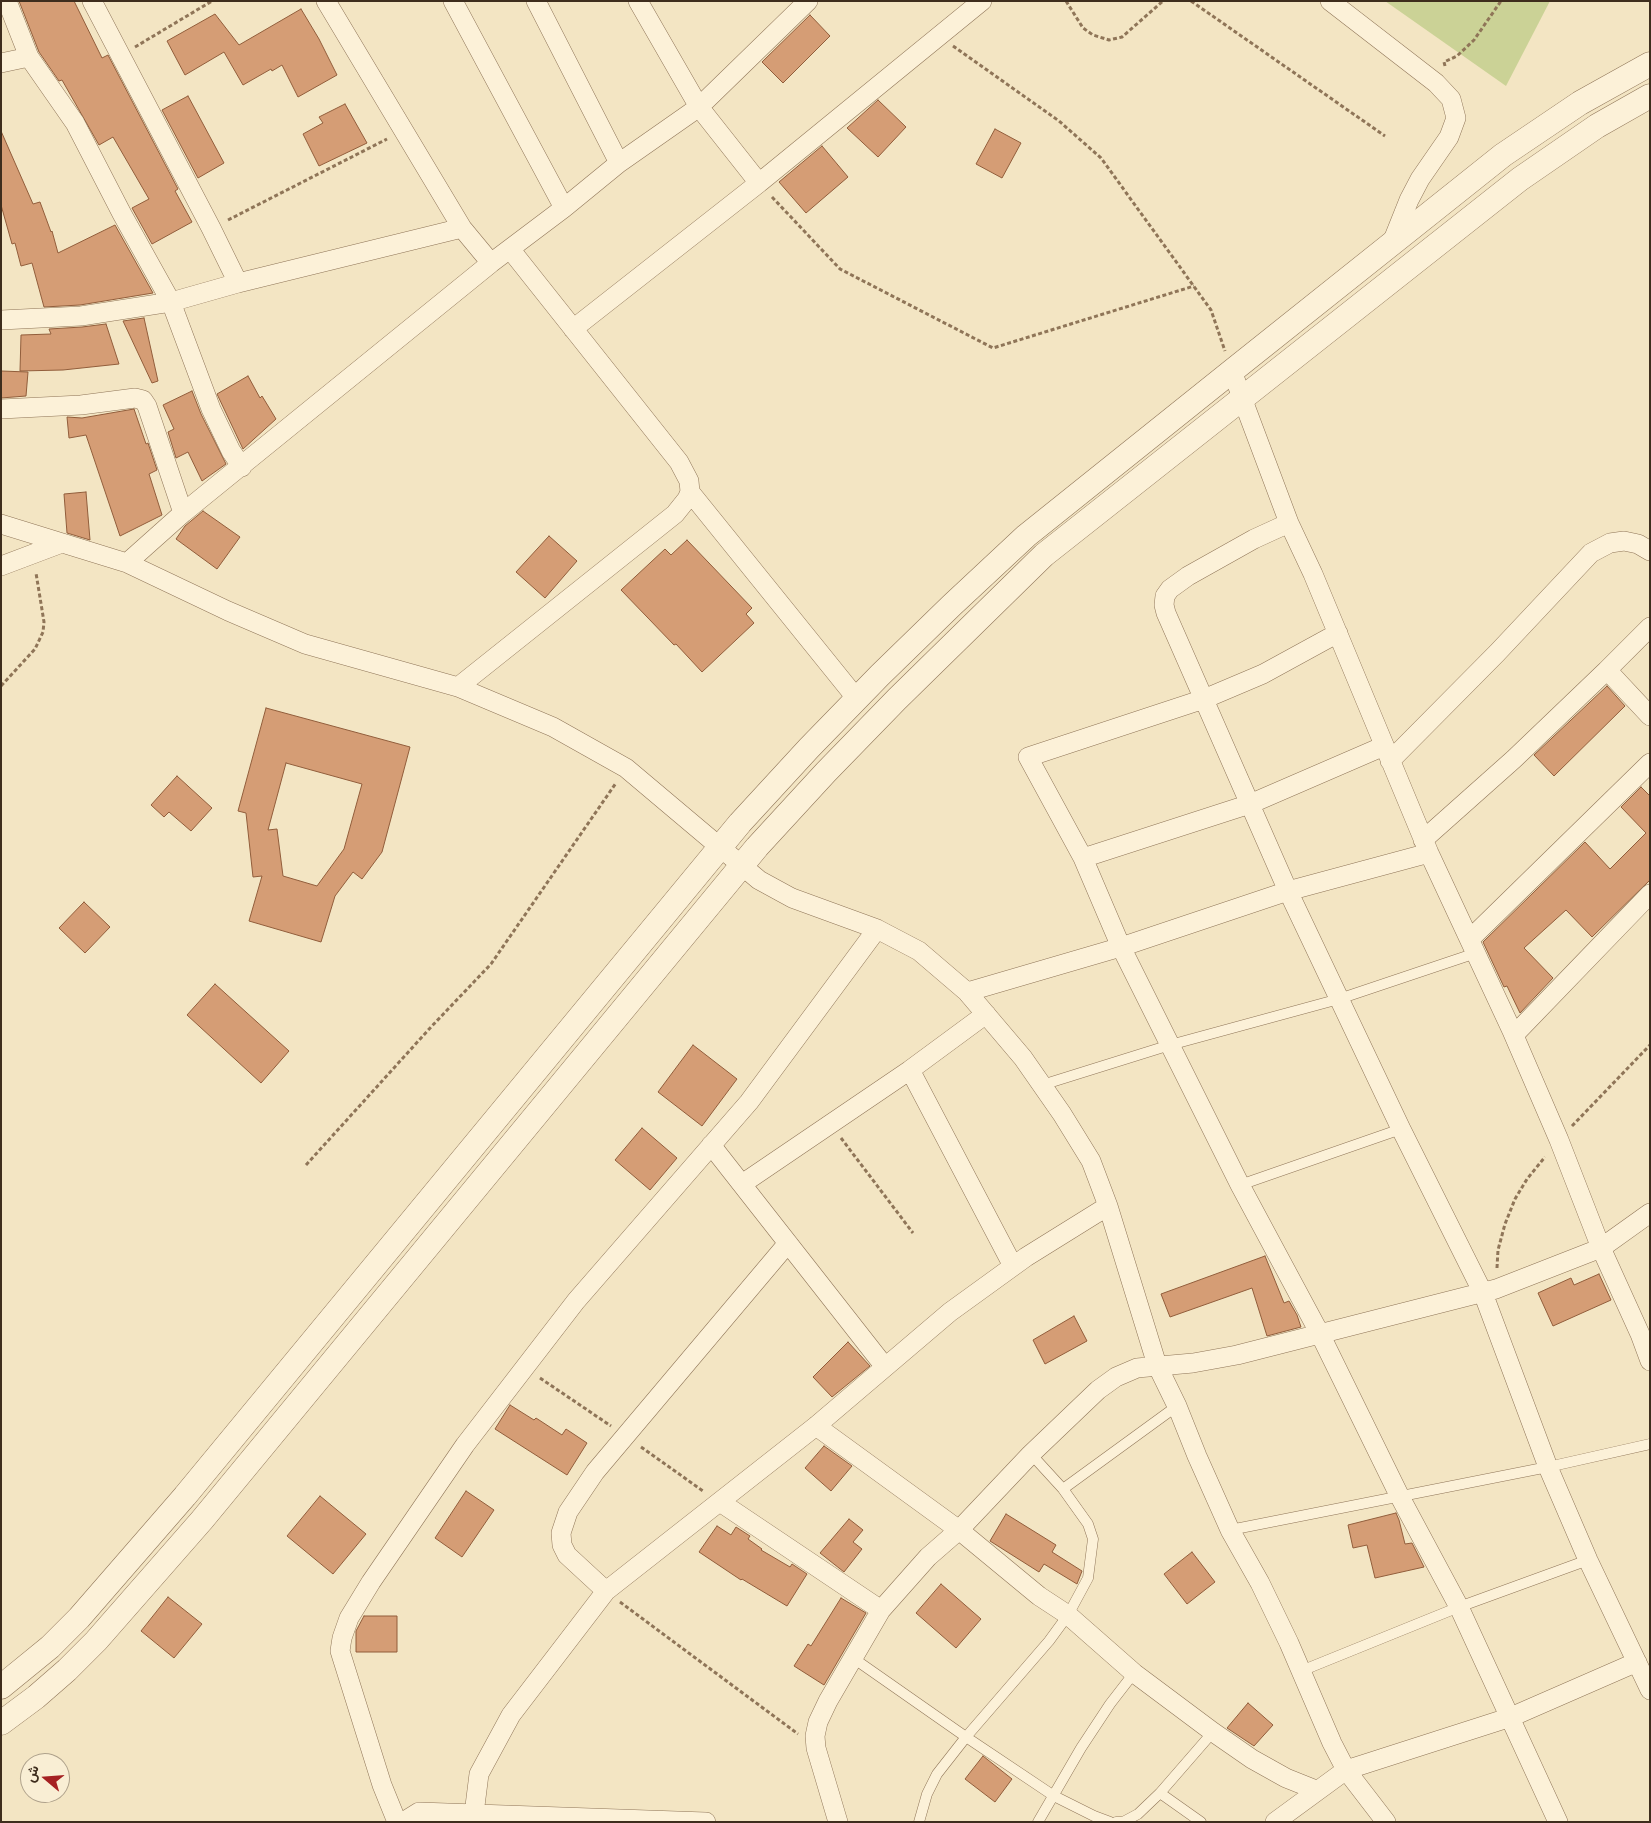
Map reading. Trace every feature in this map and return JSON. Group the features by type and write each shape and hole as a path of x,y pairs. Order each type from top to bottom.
{"street":[{"path":"92,1 122,55 238,283"},
{"path":"326,1 462,228 491,263"},
{"path":"453,1 564,208"},
{"path":"536,1 619,163"},
{"path":"638,1 698,107 759,183"},
{"path":"127,563 183,513 491,263 564,208 619,163 698,107 808,1"},
{"path":"573,329 759,183 982,1"},
{"path":"1330,1 1436,83 1451,98 1456,118 1449,137 1413,193 1391,245"},
{"path":"6,2 29,57 75,123 122,214 171,302 211,409 224,438 242,467"},
{"path":"1,63 29,57"},
{"path":"1,1687 50,1646 79,1618 185,1496 720,847 765,796 857,699 952,605 1026,536 1503,155 1580,103 1650,64"},
{"path":"1,1723 36,1697 96,1641 202,1520 742,865 826,772 897,699 1044,555 1520,179 1598,126 1650,96"},
{"path":"1,320 81,316 171,302 238,283 462,228"},
{"path":"458,687 675,514 690,492 690,481 679,462 510,249"},
{"path":"1232,371 1290,523 1338,633 1426,847 1514,1035 1601,1248 1640,1334 1650,1361"},
{"path":"1,408 81,405 135,398 143,400 147,406 183,513"},
{"path":"690,492 857,699"},
{"path":"1290,523 1217,558 1170,589 1164,605 1166,613 1288,891 1401,1129 1483,1293 1548,1467 1588,1560 1643,1659 1650,1690"},
{"path":"1,524 127,563 228,612 305,644 458,687 554,728 626,768 759,880 792,898 877,929 919,951 967,992 1023,1058 1091,1161 1108,1206 1157,1365 1196,1456 1230,1530 1290,1643 1332,1743 1346,1770 1386,1822"},
{"path":"1083,858 1250,804 1387,754 1497,654 1591,553 1610,542 1624,541 1638,544 1650,551"},
{"path":"1,566 62,543"},
{"path":"967,992 1121,948 1288,891 1426,847 1650,627"},
{"path":"1338,633 1263,674 1204,699 1028,757 1083,858 1121,948 1240,1185 1320,1334 1400,1497 1459,1608 1558,1822"},
{"path":"1607,670 1650,716"},
{"path":"1473,946 1650,763"},
{"path":"1514,1035 1650,894"},
{"path":"397,1822 382,1785 340,1651 349,1618 371,1582 465,1445 576,1301 749,1102 877,929"},
{"path":"742,1184 910,1070 986,1014"},
{"path":"910,1070 1013,1266"},
{"path":"711,1145 886,1367"},
{"path":"474,1817 479,1774 510,1715 606,1591 816,1426 950,1312 1013,1266 1108,1206"},
{"path":"838,1822 816,1748 818,1722 828,1701 881,1610 928,1558 960,1530 1031,1454 1073,1413 1110,1381 1137,1368 1193,1363 1228,1357 1483,1293 1601,1248 1650,1213"},
{"path":"606,1591 567,1555 562,1545 561,1533 568,1512 595,1472 788,1243"},
{"path":"816,1426 960,1530 1039,1596 1068,1615 1134,1673 1213,1732 1260,1764 1286,1778 1316,1790"},
{"path":"720,1502 881,1610"},
{"path":"1275,1822 1316,1790 1346,1770 1511,1717 1643,1659"},
{"path":"403,1822 419,1812 474,1817 706,1822"}],"lane":[{"path":"1042,1085 1170,1046 1339,999 1473,946"},
{"path":"1240,1185 1401,1129"},
{"path":"1063,1489 1176,1406"},
{"path":"1230,1530 1548,1467 1650,1444"},
{"path":"919,1822 927,1794 937,1774 1049,1641 1068,1615 1088,1578 1092,1539 1088,1524 1063,1489 1031,1454"},
{"path":"1301,1671 1459,1608 1588,1560"},
{"path":"853,1658 966,1738 1054,1796 1110,1822"},
{"path":"1038,1822 1090,1734 1134,1673"},
{"path":"1116,1822 1123,1822 1138,1814 1160,1793 1213,1732"},
{"path":"1160,1793 1201,1822"}],"path":[{"path":"122,55 212,1"},
{"path":"1066,1 1083,28 1094,35 1109,40 1122,37 1162,1"},
{"path":"1191,1 1385,136"},
{"path":"1451,98 1444,62 1458,56 1474,40 1501,1"},
{"path":"939,36 1059,121 1101,158 1211,310 1232,371"},
{"path":"211,228 404,131"},
{"path":"759,183 840,269 993,348 1194,286"},
{"path":"1,686 35,649 43,632 44,622 33,555"},
{"path":"306,1165 491,964 626,768"},
{"path":"830,1124 913,1233"},
{"path":"606,1591 816,1748"}],"green space":[{"path":"1385,1 1550,1 1506,86"}],"building":[{"path":"19,1 74,1 102,58 108,55 178,189 175,191 192,222 152,244 132,208 149,199 113,137 99,145 62,80 59,81 39,52"},
{"path":"301,9 337,75 298,97 282,65 243,85 224,52 185,75 167,41 215,14 239,45"},
{"path":"810,15 830,36 783,83 762,62"},
{"path":"188,96 224,163 198,178 162,110"},
{"path":"878,100 906,127 878,157 847,128"},
{"path":"345,104 367,143 319,166 303,134 323,123 319,117"},
{"path":"995,129 1021,143 1002,178 976,164"},
{"path":"1,131 33,204 40,202 52,231 58,253 115,225 153,293 80,305 44,307 32,263 21,266 15,243 12,244 1,205"},
{"path":"822,146 848,177 806,213 779,182"},
{"path":"144,318 158,381 152,383 123,321"},
{"path":"106,324 119,364 63,370 20,371 21,335 51,334 49,329"},
{"path":"1,371 28,372 26,396 1,398"},
{"path":"248,376 260,398 262,396 276,419 243,449 217,394"},
{"path":"192,391 201,414 226,464 202,481 188,452 176,458 168,432 174,429 163,405"},
{"path":"134,409 157,470 149,474 162,515 120,536 86,435 69,438 67,417 82,418"},
{"path":"86,492 90,540 67,533 64,494"},
{"path":"203,511 240,537 217,569 176,539 185,526"},
{"path":"549,536 577,561 545,598 516,572"},
{"path":"687,540 752,608 746,614 754,623 702,672 621,590 665,549 671,555"},
{"path":"1607,686 1625,706 1554,776 1534,755"},
{"path":"266,708 410,747 382,852 362,879 353,872 335,896 321,942 249,921 262,876 253,877 246,813 238,811","holes":["286,763 362,784 344,849 317,886 283,876 277,829 268,830"]},
{"path":"177,776 212,808 191,831 169,812 164,817 151,805"},
{"path":"1641,787 1650,796 1650,880 1592,937 1566,910 1524,948 1553,978 1520,1013 1507,986 1504,987 1483,942 1585,842 1610,869 1646,833 1621,807"},
{"path":"84,902 110,927 85,953 59,928"},
{"path":"215,984 289,1051 261,1083 187,1015"},
{"path":"693,1045 737,1079 702,1126 658,1092"},
{"path":"642,1128 677,1158 650,1190 615,1160"},
{"path":"1265,1256 1284,1303 1289,1301 1301,1327 1267,1336 1252,1288 1170,1317 1161,1294"},
{"path":"1599,1274 1611,1300 1553,1326 1538,1293 1571,1278 1574,1285"},
{"path":"1074,1316 1087,1341 1045,1364 1033,1340"},
{"path":"848,1342 870,1366 832,1397 813,1377"},
{"path":"510,1405 534,1420 536,1418 562,1435 566,1429 587,1443 567,1475 495,1429"},
{"path":"824,1446 852,1466 831,1491 805,1468"},
{"path":"466,1491 494,1510 462,1557 435,1538"},
{"path":"320,1496 366,1534 333,1574 287,1536"},
{"path":"1396,1513 1405,1544 1412,1543 1424,1567 1375,1578 1367,1545 1353,1548 1348,1525"},
{"path":"1006,1514 1056,1545 1052,1552 1082,1571 1077,1584 1044,1564 1039,1572 990,1541"},
{"path":"849,1519 863,1530 853,1542 862,1549 844,1572 820,1553"},
{"path":"717,1526 731,1535 736,1527 750,1536 748,1539 761,1550 790,1567 792,1564 807,1574 787,1606 741,1580 699,1552"},
{"path":"1192,1552 1215,1582 1187,1604 1164,1574"},
{"path":"941,1584 981,1619 956,1648 916,1613"},
{"path":"168,1597 202,1624 174,1658 141,1631"},
{"path":"841,1598 866,1613 824,1685 794,1666 808,1644 811,1646"},
{"path":"364,1616 397,1616 397,1652 356,1652 356,1631"},
{"path":"1248,1703 1273,1725 1254,1746 1227,1728"},
{"path":"983,1756 1012,1779 995,1802 965,1779"}]}
